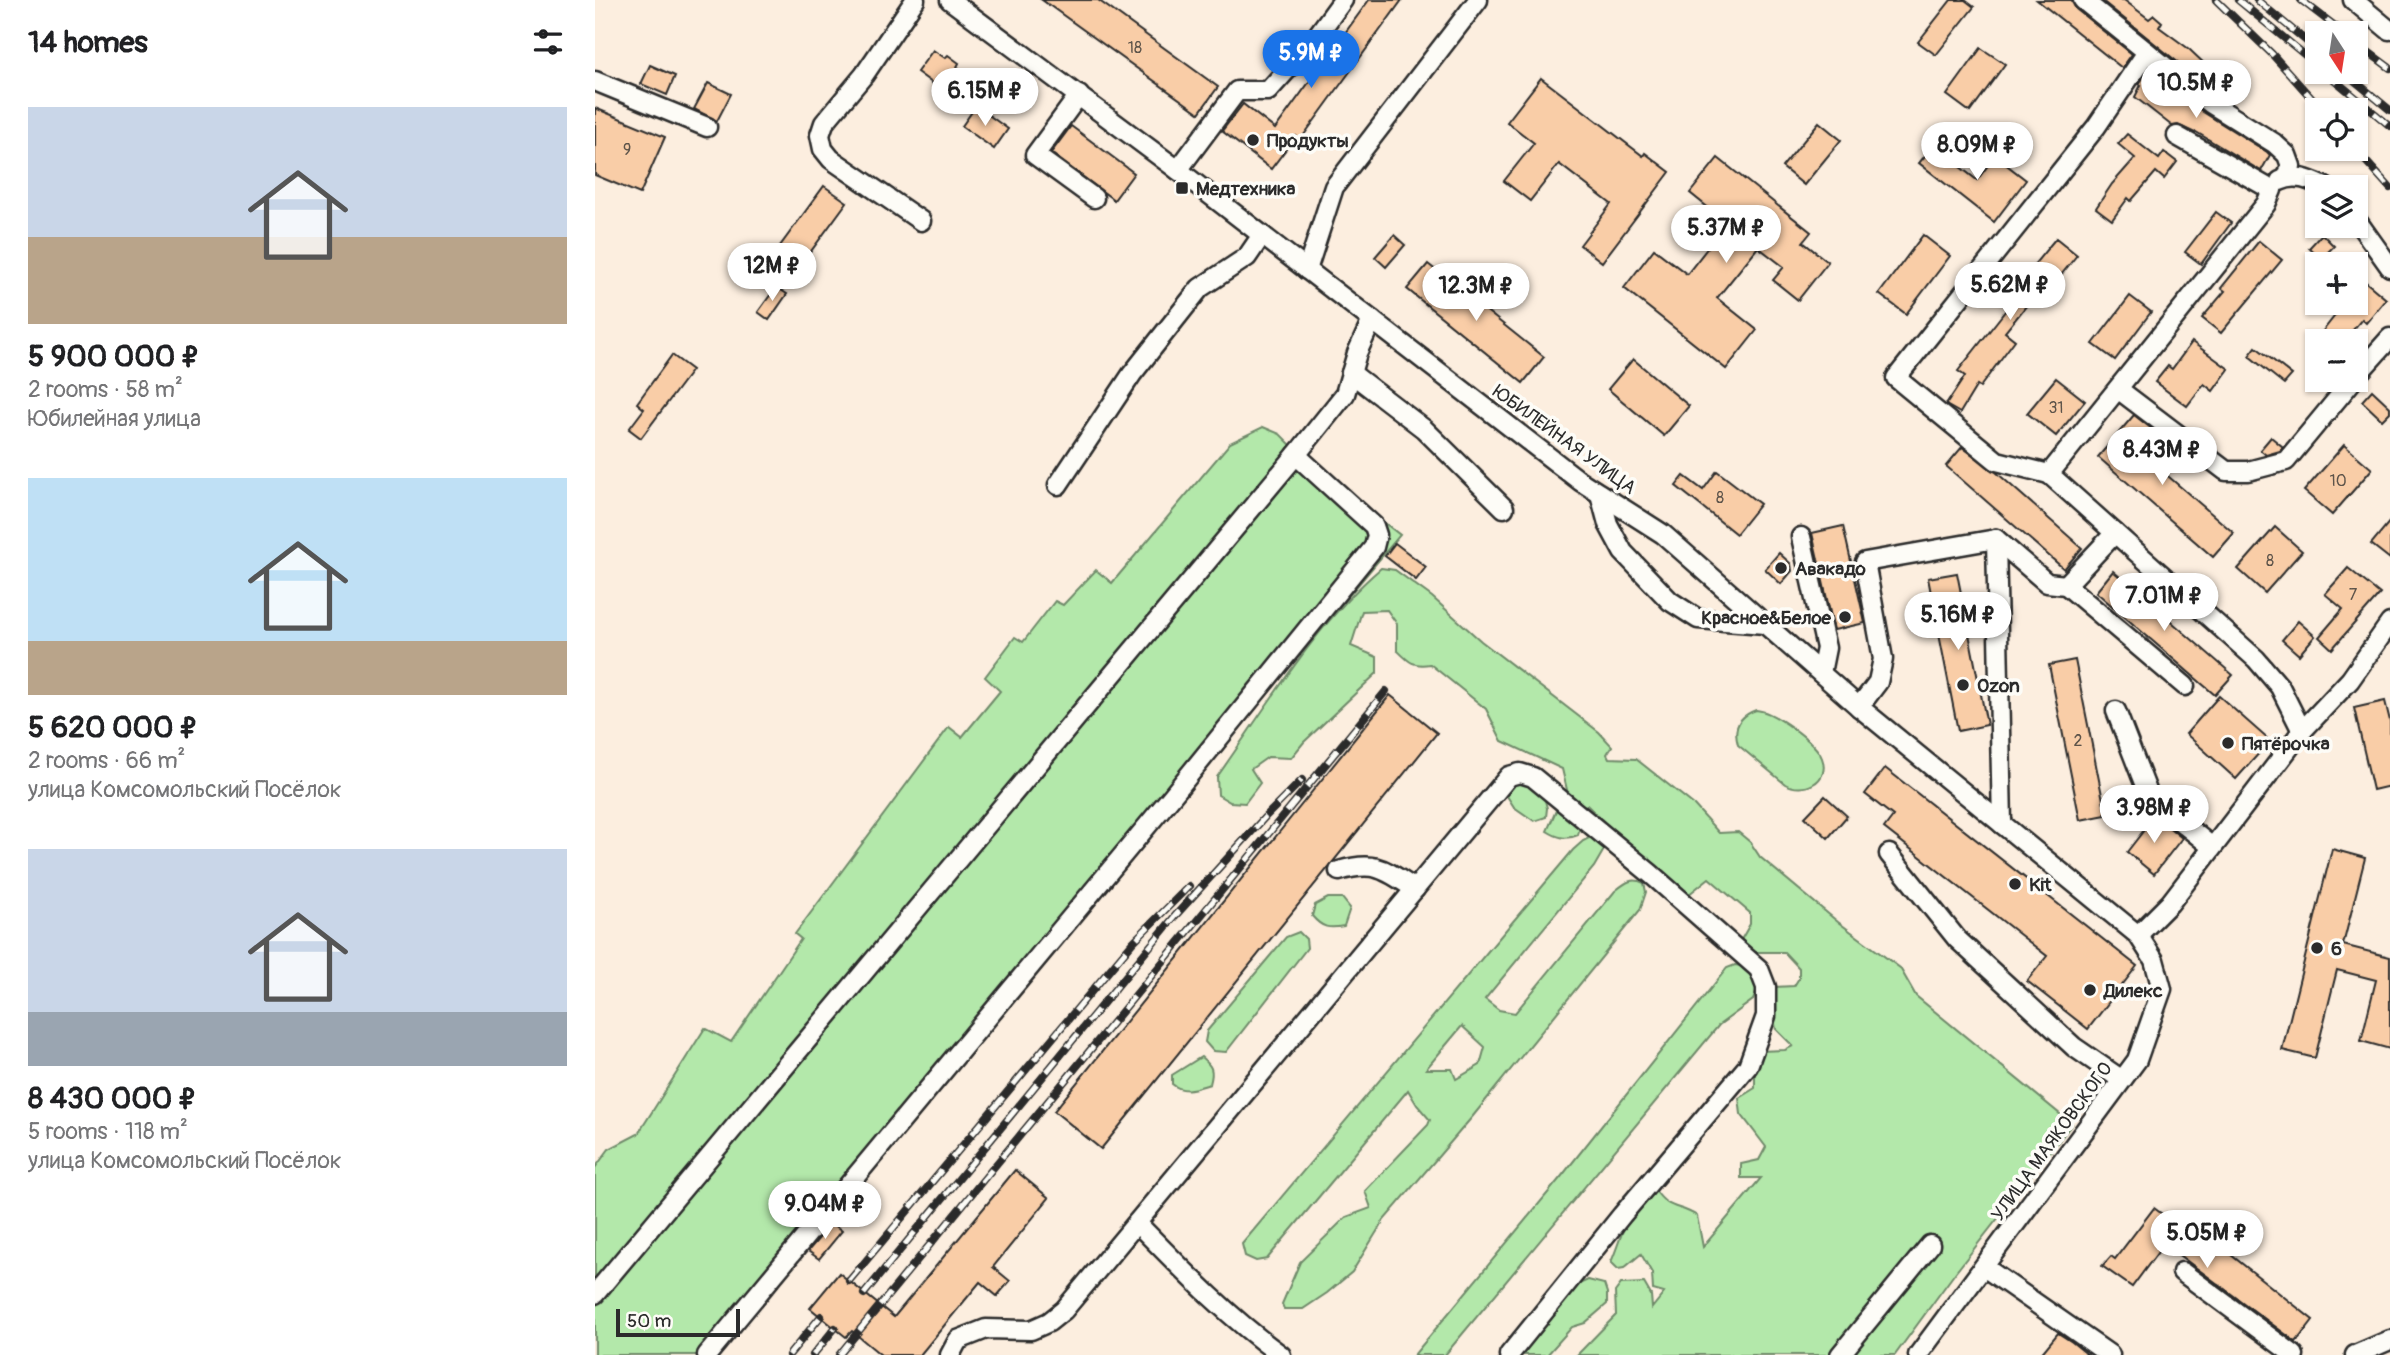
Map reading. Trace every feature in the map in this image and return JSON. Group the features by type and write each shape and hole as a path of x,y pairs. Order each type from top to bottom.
{"street":[{"path":"915,0 864,75 824,123 820,135 823,149 831,159 921,221"},
{"name":"ЮБИЛЕЙНАЯ УЛИЦА","path":"950,0 1178,170 1580,481 1663,534 1860,707 2137,934"},
{"path":"1178,170 1237,91 1268,90 1313,41 1343,0"},
{"path":"1307,270 1334,187 1478,0"},
{"path":"2083,0 2210,103 2274,143 2287,155 2291,166 2287,177"},
{"path":"2353,0 2389,30"},
{"path":"2147,52 2096,127 1896,378 1997,461 2049,474 2256,659 2280,687 2302,731"},
{"path":"595,81 707,127"},
{"path":"1079,95 1035,155 1094,198"},
{"path":"2177,136 2272,191"},
{"path":"2049,474 2266,204 2280,180 2287,177 2305,178"},
{"path":"1058,485 1132,374 1200,288 1247,257 1262,235"},
{"path":"2368,236 2390,267"},
{"path":"595,1294 1345,394 1357,353 1372,320"},
{"path":"2368,362 2390,338"},
{"path":"1351,373 1424,429 1504,508"},
{"path":"2118,389 2226,471 2248,471 2286,461 2343,392"},
{"path":"707,1355 1172,796 1374,547 1377,535 1374,526 1296,455"},
{"path":"1600,494 1608,524 1623,552 1670,601 1699,619 1765,624"},
{"path":"2066,585 2115,533"},
{"path":"1801,537 1826,648 1821,673"},
{"path":"1996,539 2047,583 2066,585 2185,686"},
{"path":"1860,707 1878,682 1883,659 1865,562 1996,539"},
{"path":"1996,539 2002,824"},
{"path":"2137,934 2170,903 2302,731 2350,680 2389,629"},
{"path":"2116,711 2149,796 2212,847"},
{"path":"950,1355 958,1340 986,1329 1031,1330 1049,1322 1064,1310 1509,776 1520,772 1533,777 1651,874 1759,969 1766,987 1766,1016 1748,1066 1622,1215 1509,1355"},
{"path":"1889,854 1957,939 2074,1047 2122,1080"},
{"path":"1339,871 1360,865 1381,867 1415,888"},
{"name":"УЛИЦА МАЯКОВСКОГО","path":"1918,1355 2137,1060 2162,989 2154,960 2137,934"},
{"path":"1137,1223 1211,1297 1247,1330 1281,1355"},
{"path":"1840,1355 1930,1245"},
{"path":"1984,1266 2110,1355"},
{"path":"2182,1272 2294,1355"},
{"path":"2355,1355 2390,1340"}],"green space":[{"path":"1263,427 1280,434 1313,467 1400,535 714,1355 595,1355 595,1168 609,1149 638,1134 705,1028 731,1042 801,939 795,934 949,727 962,737 1000,691 985,677 1015,637 1023,642 1055,601 1063,605 1096,570 1112,583 1230,443"},
{"path":"1381,568 1395,570 1432,597 1481,641 1599,732 1612,746 1607,754 1609,758 1636,759 1694,805 1719,833 1738,832 1750,842 1760,857 1838,922 1900,968 1916,996 2072,1124 1955,1273 1895,1355 1577,1355 1616,1315 1615,1292 1621,1284 1644,1283 1651,1295 1652,1308 1664,1293 1653,1290 1652,1273 1641,1254 1624,1268 1618,1269 1611,1262 1631,1212 1645,1196 1655,1190 1669,1204 1697,1216 1703,1247 1761,1178 1741,1178 1741,1164 1759,1160 1766,1147 1741,1114 1739,1098 1755,1088 1755,1066 1759,1051 1785,1050 1793,1046 1776,1029 1771,1004 1774,987 1794,986 1799,978 1799,968 1784,952 1750,952 1741,940 1750,924 1750,913 1709,878 1688,895 1625,842 1587,805 1580,807 1578,835 1562,837 1547,831 1561,799 1568,794 1562,769 1502,741 1486,709 1430,664 1415,664 1405,658 1397,650 1397,624 1387,610 1362,611 1351,646 1377,657 1377,673 1304,742 1291,758 1268,757 1251,769 1260,783 1245,803 1230,802 1218,795 1217,777 1293,667 1335,614"},
{"path":"1756,710 1783,721 1818,751 1824,766 1823,774 1814,784 1800,788 1785,784 1738,745 1736,733 1739,723"},
{"path":"1517,778 1542,789 1547,808 1546,817 1534,821 1514,807 1507,796"},
{"path":"1591,837 1600,839 1605,848 1594,867 1485,999 1499,1010 1515,1013 1615,891 1628,882 1644,883 1646,892 1640,910 1473,1116 1384,1220 1352,1272 1303,1309 1284,1309 1282,1304 1300,1262 1346,1217 1371,1208 1365,1191 1428,1125 1430,1120 1408,1090 1267,1259 1256,1261 1245,1256 1242,1244 1583,841","holes":["1462,1026 1485,1047 1480,1065 1456,1079 1452,1069 1426,1069"]},
{"path":"1328,898 1342,898 1350,908 1344,926 1326,927 1312,916 1315,905"},
{"path":"1299,932 1306,939 1307,948 1226,1052 1213,1051 1205,1042 1207,1031 1286,937"},
{"path":"1735,965 1747,967 1757,990 1753,1000 1719,1025 1445,1355 1414,1355 1561,1177 1727,968"},
{"path":"1201,1057 1211,1069 1210,1084 1181,1089 1172,1084 1172,1075"},
{"path":"1588,1280 1604,1284 1607,1304 1585,1323 1572,1327 1547,1355 1519,1355 1570,1288"}],"building":[{"path":"1042,0 1098,0 1218,87 1199,113"},
{"path":"1369,0 1402,0 1301,139 1296,136 1271,169 1222,131 1243,104 1275,129"},
{"path":"1951,0 1965,0 1974,7 1936,55 1918,42"},
{"path":"2037,0 2072,0 2076,9 2132,54 2122,68"},
{"path":"2101,0 2124,0 2149,19 2154,15 2162,22 2159,27 2189,49 2228,86 2217,94"},
{"path":"1981,48 2005,64 1970,112 1947,95"},
{"path":"933,50 945,58 948,55 959,63 957,67 993,89 981,106 955,88 950,96 917,72"},
{"path":"650,65 675,76 667,95 641,84"},
{"path":"2149,69 2203,112 2267,152 2270,155 2261,171 2196,132 2178,125 2172,126 2135,97 2141,85 2139,84"},
{"path":"1541,78 1643,156 1645,153 1670,172 1602,262 1580,245 1611,204 1559,164 1530,201 1504,181 1534,143 1507,122"},
{"path":"708,83 731,94 717,121 694,109"},
{"path":"976,106 1008,129 994,149 962,126"},
{"path":"595,108 665,137 640,194 595,175"},
{"path":"1819,122 1841,140 1804,185 1782,167"},
{"path":"1071,126 1134,173 1114,200 1051,153"},
{"path":"2127,134 2159,159 2164,152 2177,162 2164,179 2156,172 2131,201 2128,198 2112,220 2096,208 2112,184 2135,158 2118,144"},
{"path":"1933,146 1977,180 1995,156 2026,180 1994,222 1919,163"},
{"path":"1718,158 1811,232 1803,242 1828,262 1798,300 1773,280 1784,267 1758,247 1717,298 1757,330 1726,369 1624,288 1654,249 1687,274 1727,223 1690,193"},
{"path":"824,186 847,202 803,262 780,246"},
{"path":"2216,212 2231,223 2201,264 2185,252"},
{"path":"1394,235 1405,245 1386,267 1375,257"},
{"path":"1923,235 1950,256 1906,314 1879,294"},
{"path":"2056,238 2077,255 2041,300 2035,295 2005,332 2015,340 1980,387 1977,385 1960,413 1946,405 1965,376 1958,371 2024,287 2019,283"},
{"path":"2318,238 2326,238 2334,246 2328,252 2313,252 2309,248"},
{"path":"2259,241 2282,260 2221,333 2202,318 2225,291 2221,288"},
{"path":"1428,264 1544,357 1523,383 1407,289"},
{"path":"2368,284 2386,299 2366,323 2362,319 2354,329 2324,329 2336,315 2368,315"},
{"path":"776,287 787,294 769,320 758,312"},
{"path":"2130,296 2151,312 2115,360 2093,344"},
{"path":"2192,342 2229,369 2213,391 2204,384 2187,406 2155,382 2168,366 2172,369"},
{"path":"2256,347 2292,375 2284,384 2249,356"},
{"path":"672,355 692,370 641,438 629,429 644,409 637,403"},
{"path":"1633,359 1689,406 1664,436 1608,389"},
{"path":"2056,378 2085,401 2056,436 2027,413"},
{"path":"2372,390 2390,407 2390,412 2382,420 2362,401"},
{"path":"2134,415 2157,433 2140,452 2234,533 2213,557 2098,457"},
{"path":"2271,437 2283,447 2280,451 2266,455 2260,450"},
{"path":"2344,445 2372,469 2332,515 2304,491"},
{"path":"1962,447 1996,472 2082,548 2064,569 1946,466"},
{"path":"1717,471 1760,504 1736,534 1676,486 1684,476 1703,490"},
{"path":"2390,521 2390,559 2371,544"},
{"path":"1843,526 1865,623 1834,630 1812,533"},
{"path":"2275,527 2302,551 2265,593 2238,569"},
{"path":"1395,543 1426,567 1416,580 1385,556"},
{"path":"1779,553 1791,564 1792,571 1781,584 1765,569"},
{"path":"2348,568 2380,594 2332,649 2319,637 2343,609 2325,594"},
{"path":"2113,571 2233,675 2215,695 2096,592"},
{"path":"1957,573 1987,725 1958,731 1928,578"},
{"path":"2298,621 2315,636 2299,655 2282,640"},
{"path":"2075,660 2106,815 2080,820 2049,665"},
{"path":"1390,695 1437,733 1101,1149 1054,1111"},
{"path":"2219,696 2270,741 2236,779 2186,734"},
{"path":"2385,701 2390,721 2390,786 2373,790 2354,708"},
{"path":"1885,768 2137,966 2088,1029 2027,981 2047,956 1884,828 1893,816 1865,794"},
{"path":"1825,796 1847,816 1828,838 1805,817"},
{"path":"2155,816 2182,838 2154,874 2127,852"},
{"path":"2332,849 2365,858 2343,945 2390,957 2390,1049 2361,1041 2376,980 2337,970 2315,1058 2282,1050"},
{"path":"1015,1170 1049,1198 993,1267 1010,1281 997,1296 980,1282 920,1355 881,1355 852,1331 846,1337 810,1308 839,1273 894,1317"},
{"path":"2154,1208 2181,1228 2187,1220 2313,1320 2296,1342 2164,1244 2132,1287 2102,1266 2111,1256 2115,1259"},
{"path":"832,1223 842,1231 819,1259 808,1251"},
{"path":"2058,1333 2072,1342 2088,1355 2040,1355"}],"railway":[{"path":"2216,0 2272,54 2311,98"},
{"path":"2238,0 2305,55"},
{"path":"2257,0 2305,40"},
{"path":"2301,0 2328,21"},
{"path":"2368,52 2390,68"},
{"path":"2339,84 2390,126"},
{"path":"2359,84 2390,110"},
{"path":"2366,161 2390,188"},
{"path":"839,1355 1386,691"},
{"path":"864,1294 1175,916 1302,780"},
{"path":"849,1281 1133,942 1189,886"},
{"path":"789,1355 821,1316"},
{"path":"813,1355 835,1328"}],"place":[{"name":"Продукты","path":"1253,140"},
{"name":"Медтехника","path":"1182,188"},
{"name":"Авакадо","path":"1781,568"},
{"name":"Красное&Белое","path":"1845,617"},
{"name":"Ozon","path":"1963,685"},
{"name":"Пятёрочка","path":"2228,743"},
{"name":"Kit","path":"2015,884"},
{"name":"6","path":"2317,948"},
{"name":"Дилекс","path":"2090,990"}]}
